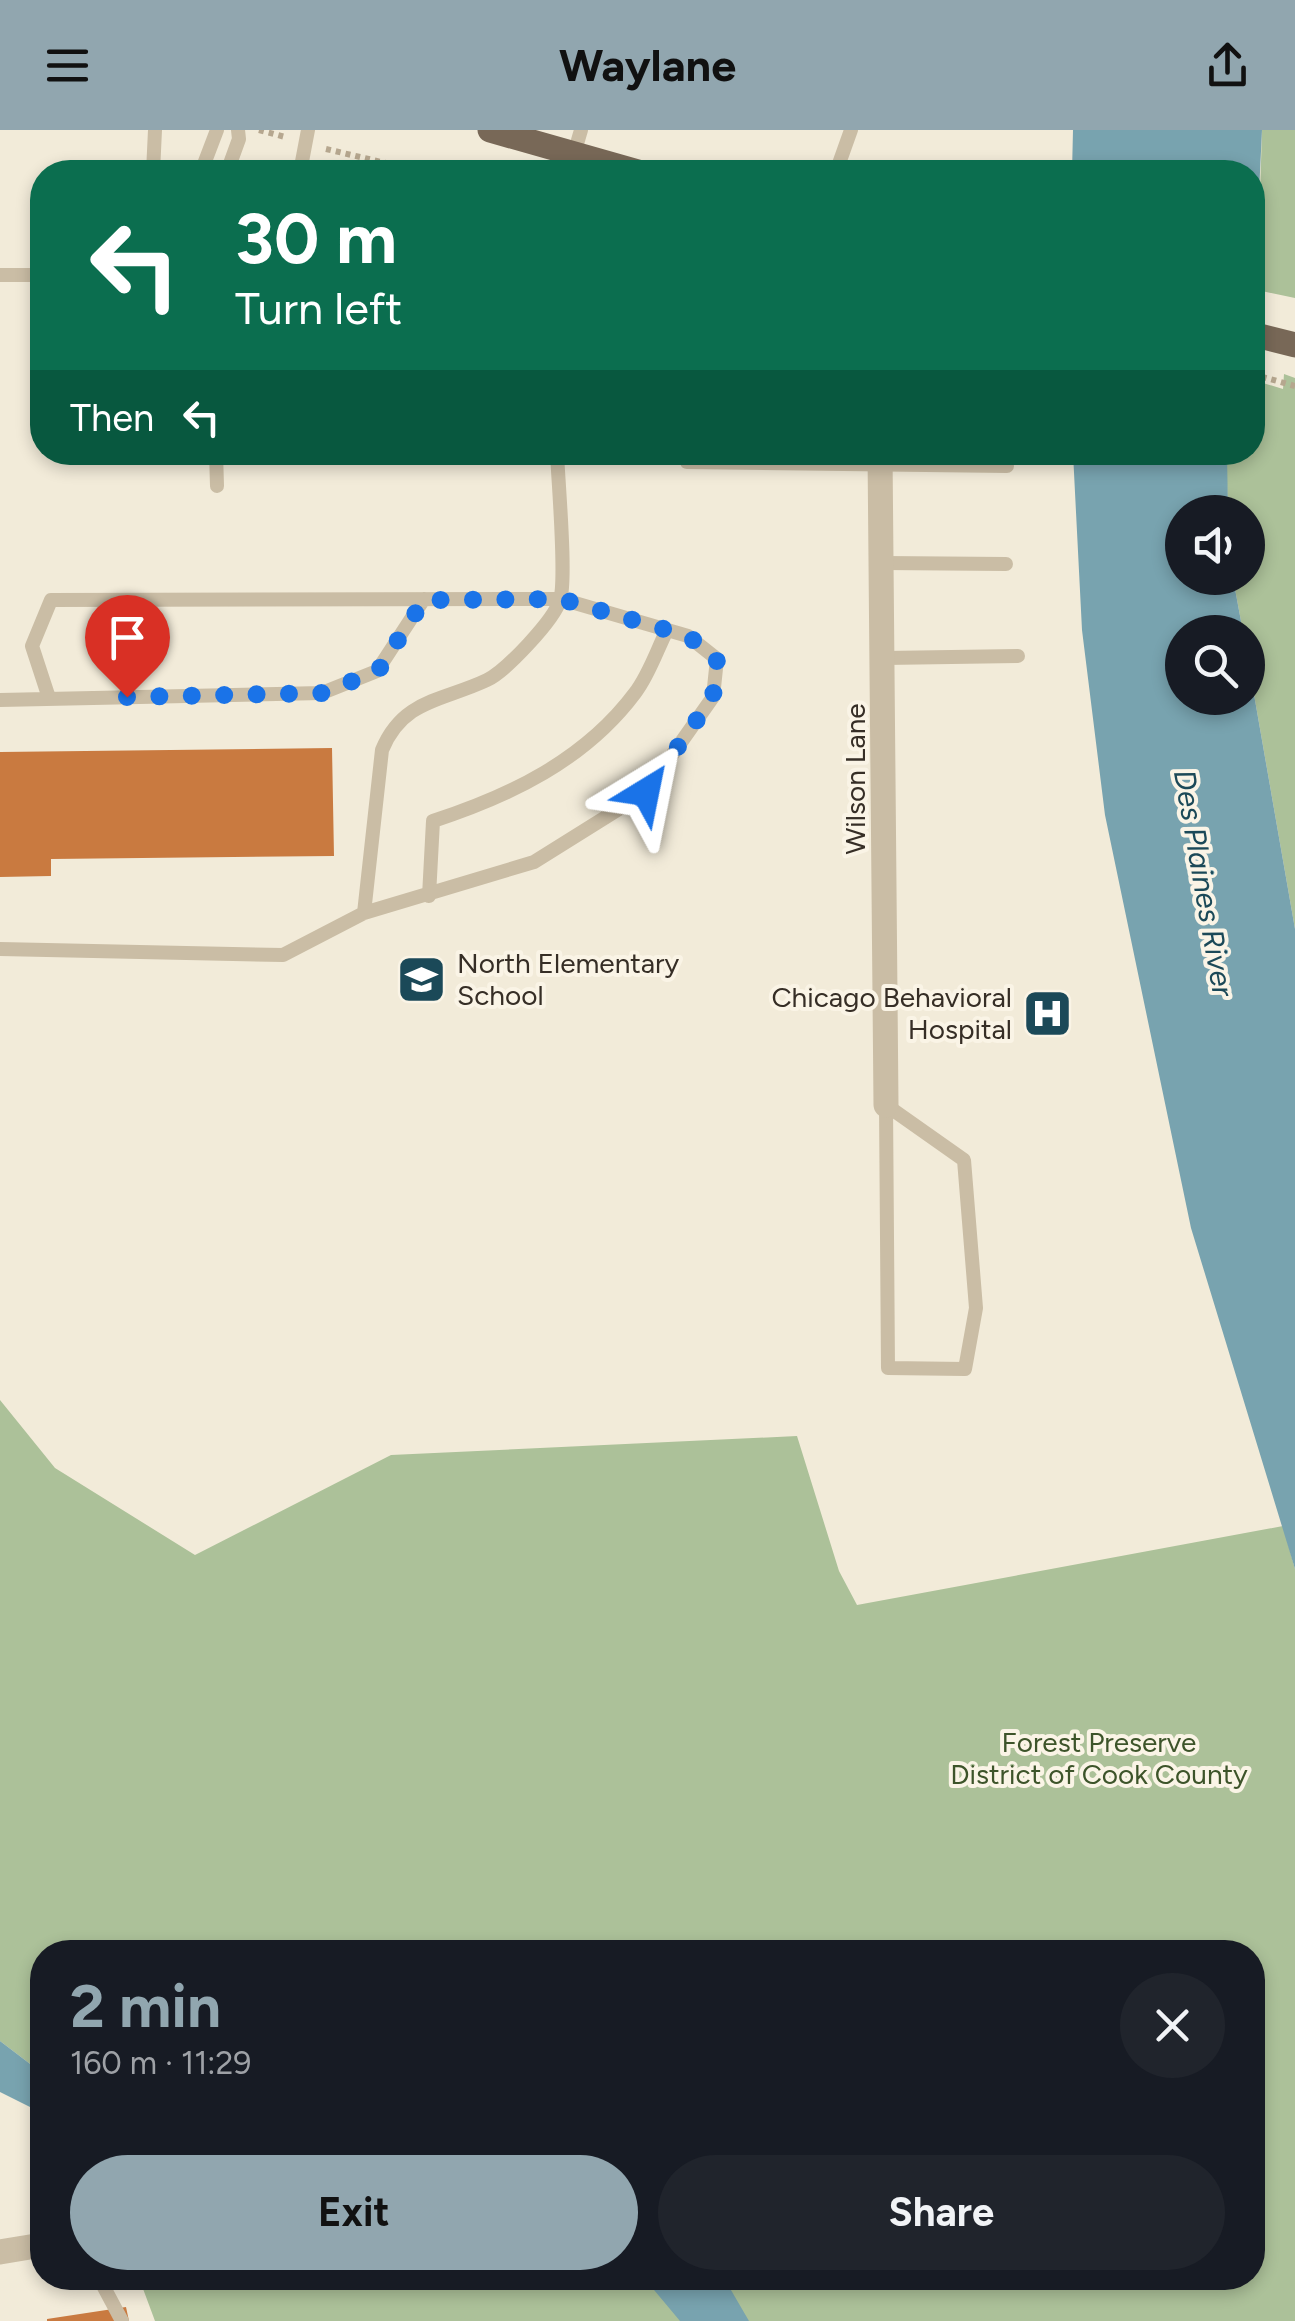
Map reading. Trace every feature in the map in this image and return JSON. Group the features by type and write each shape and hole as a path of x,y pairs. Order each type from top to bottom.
{"main road":[{"path":"490,130 598,160"}],"street":[{"name":"Wilson Lane","path":"880,465 885,658 886,1105"},
{"path":"0,2252 30,2247"}],"lane":[{"path":"154,160 155,130"},
{"path":"206,160 217,130"},
{"path":"232,160 240,139 238,130"},
{"path":"841,160 852,130"},
{"path":"0,274 30,275"},
{"path":"216,465 217,486"},
{"path":"364,913 382,750 393,725 428,702 492,678 546,624 561,599 557,465"},
{"path":"992,465 1008,466"},
{"path":"882,562 1006,564"},
{"path":"0,949 282,956 364,913 534,862 646,792 713,697 717,659 688,636 561,599 51,600 32,646 49,698"},
{"path":"0,700 322,693 378,671 424,600"},
{"path":"429,896 433,821 496,800 577,754 636,692 667,630"},
{"path":"885,658 1018,656"},
{"path":"886,1105 964,1160 976,1308 964,1370 888,1368 886,1105"},
{"path":"105,2290 122,2321"}],"path":[{"path":"257,130 307,136 385,160"},
{"path":"1265,377 1295,386"}],"green space":[{"path":"1262,130 1295,130 1295,298 1265,292 1265,160 1261,160"},
{"path":"1284,374 1295,378 1295,929 1258,715 1265,715 1265,615 1240,615 1236,595 1265,595 1265,495 1227,495 1226,465 1265,465 1265,384 1283,389"},
{"name":"Forest Preserve District of Cook County","path":"0,1400 55,1468 195,1555 391,1455 797,1436 839,1571 857,1605 1283,1526 1295,1569 1295,2321 155,2321 143,2290 1265,2290 1265,1940 30,1940 30,2064 0,2041"}],"water":[{"path":"1073,130 1262,130 1261,160 1072,160"},
{"name":"Des Plaines River","path":"1074,465 1227,465 1228,495 1165,495 1165,595 1236,595 1240,615 1165,615 1165,715 1258,715 1295,929 1295,1569 1191,1228 1105,815 1082,630"},
{"path":"0,2041 30,2064 30,2107 0,2092"},
{"path":"654,2290 731,2290 749,2321 680,2321"}],"building":[{"path":"332,748 334,856 51,859 51,876 0,877 0,752"},
{"path":"126,2307 129,2321 47,2321 47,2319"}],"place":[{"name":"North Elementary School","path":"422,979"},
{"name":"Chicago Behavioral Hospital","path":"1047,1013"}],"route":[{"path":"127,697 322,693 378,671 424,600 561,599 688,636 717,659 713,697 646,792"}]}
